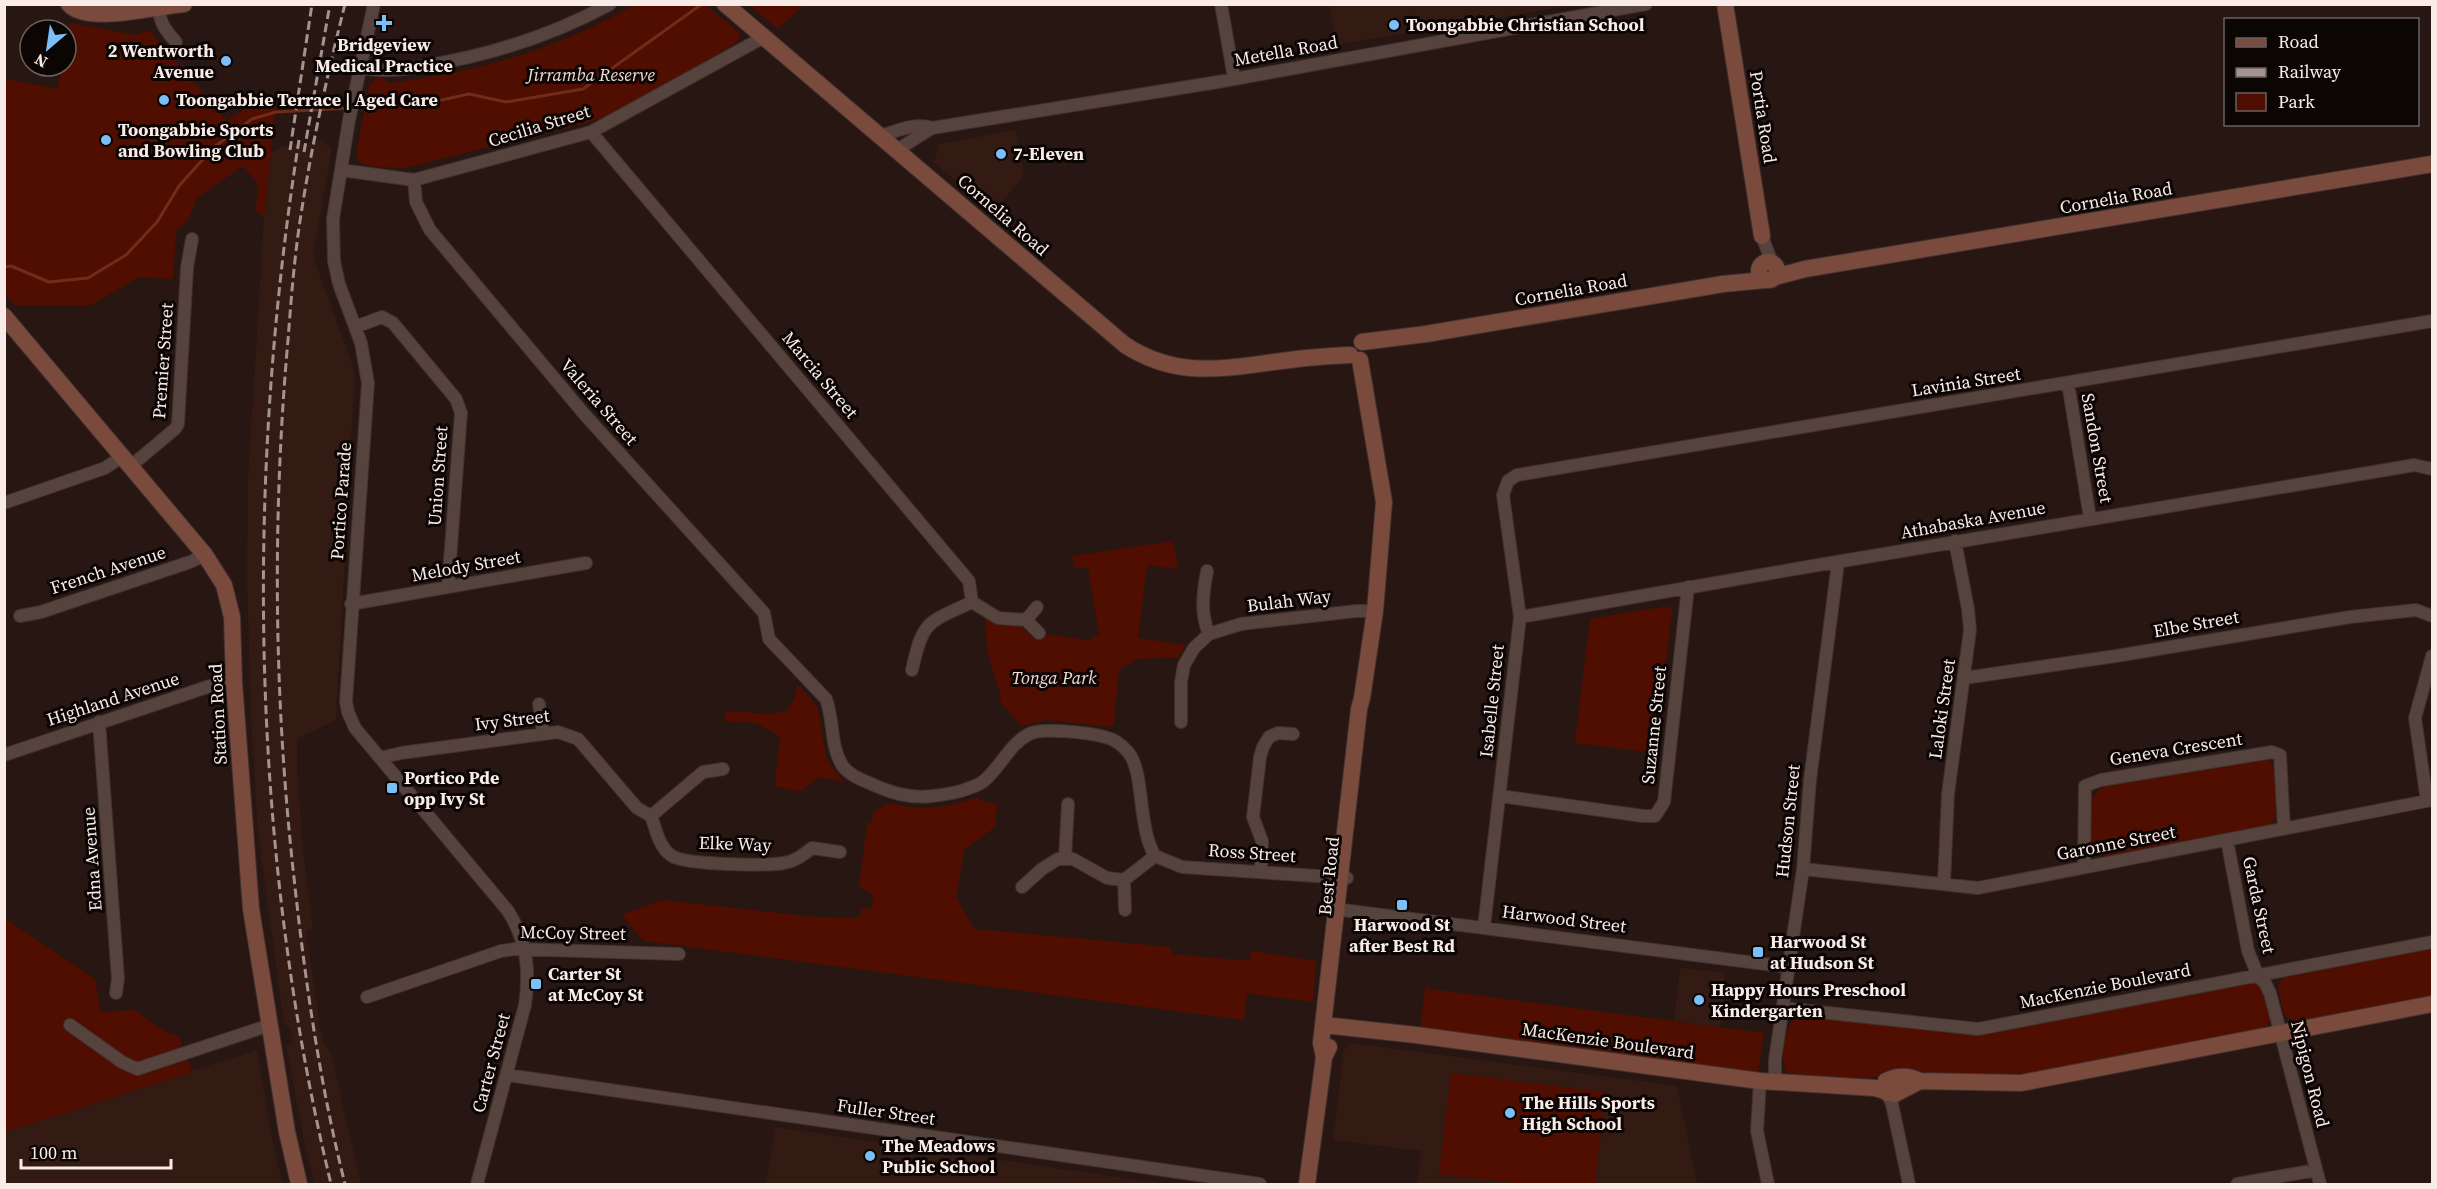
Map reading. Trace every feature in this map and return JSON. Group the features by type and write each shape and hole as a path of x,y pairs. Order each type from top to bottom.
{"main road":[{"path":"69,4 77,12 92,9 105,15 184,4"},
{"path":"135,4 158,6"},
{"name":"Cornelia Road","path":"724,4 1125,345 1150,359 1173,367 1198,370 1247,366 1359,350 1426,334 1723,284 1768,270 1805,269 2433,164"},
{"name":"Portia Road","path":"1725,4 1762,236"},
{"name":"Station Road","path":"4,316 128,460 205,555 216,570 228,597 232,617 234,682 251,909 287,1132 299,1185"},
{"name":"Best Road","path":"1307,1185 1324,1057 1331,1043 1328,1026 1365,710 1362,698 1375,611 1384,502 1359,350"},
{"path":"1887,1093 1886,1081 1895,1077 1910,1076 1920,1081 2021,1083 2433,1004"},
{"name":"MacKenzie Boulevard","path":"1328,1026 1416,1035 1767,1082 1875,1088 1887,1093"}],"street":[{"name":"Portico Parade","path":"374,4 353,100 333,219 334,261 339,284 361,343 368,383 346,702 355,728 508,911 526,948"},
{"path":"361,68 388,71 491,54 561,28 610,4"},
{"path":"1221,4 1234,78"},
{"name":"Metella Road","path":"897,150 932,128 1234,78 1647,4"},
{"path":"158,6 159,19 164,30 176,42"},
{"name":"Cecilia Street","path":"341,170 414,180 591,132 764,37"},
{"name":"Metella Road","path":"880,136 915,126 932,128"},
{"name":"Marcia Street","path":"591,132 955,563 969,581 972,603"},
{"name":"Valeria Street","path":"414,180 416,202 430,230 585,415 764,613 769,639 826,699 830,709 838,756 843,767 862,779 901,795 930,798 981,784 1015,744 1035,732 1107,737 1129,753 1136,768 1147,843 1155,856"},
{"name":"Portia Road","path":"1762,236 1768,270"},
{"name":"Premier Street","path":"4,503 128,460 175,429 178,424 187,268 192,239"},
{"name":"Union Street","path":"355,327 382,317 393,323 456,399 460,413 448,587"},
{"name":"Lavinia Street","path":"1508,481 1517,475 2433,321"},
{"name":"Sandon Street","path":"2068,383 2090,518"},
{"name":"Athabaska Avenue","path":"1520,617 2090,518 2414,465 2433,469"},
{"name":"Isabelle Street","path":"1484,927 1520,617 1503,495 1508,481"},
{"name":"Laloki Street","path":"1944,883 1948,794 1970,640 1970,619 1955,541"},
{"name":"French Avenue","path":"20,616 41,612 205,555"},
{"name":"Melody Street","path":"351,604 586,563"},
{"name":"Hudson Street","path":"1768,1185 1757,1131 1767,1082 1775,1060 1803,869 1810,780 1838,563"},
{"path":"1180,722 1184,664 1194,648 1209,634 1203,620 1203,595 1207,571"},
{"name":"Suzanne Street","path":"1500,796 1655,816 1664,802 1688,587"},
{"path":"912,670 925,627 939,617 972,603 998,618 1026,620 1039,633"},
{"path":"1026,620 1037,607"},
{"name":"Bulah Way","path":"1209,634 1241,624 1356,610 1375,611"},
{"name":"Elbe Street","path":"1964,678 2116,656 2350,616 2416,610 2433,616"},
{"path":"2430,800 2415,718 2433,656"},
{"name":"Highland Avenue","path":"4,755 216,684 234,682"},
{"path":"539,704 543,733"},
{"name":"Edna Avenue","path":"99,722 117,955 116,993"},
{"name":"Ivy Street","path":"380,758 401,753 558,732 572,735 578,740 637,808 651,816"},
{"path":"1261,871 1262,841 1253,817 1260,757 1269,737 1278,733 1293,734"},
{"name":"Geneva Crescent","path":"2084,867 2085,786 2101,780 2272,752 2280,755 2284,829"},
{"path":"651,816 703,772 723,769"},
{"name":"Garonne Street","path":"1803,869 1978,888 2430,800"},
{"path":"1065,859 1068,804"},
{"name":"Elke Way","path":"651,816 661,845 673,856 696,862 759,866 798,859 812,848 840,852"},
{"name":"Garda Street","path":"2227,840 2248,951 2258,976"},
{"path":"1022,887 1042,869 1058,859 1073,859 1107,878 1124,880 1155,856"},
{"name":"Ross Street","path":"1155,856 1182,867 1344,877"},
{"path":"1124,880 1125,910"},
{"name":"Harwood Street","path":"1340,910 1788,967"},
{"name":"MacKenzie Boulevard","path":"1782,1008 1978,1029 2433,942"},
{"name":"McCoy Street","path":"367,997 501,951 526,948 679,954"},
{"name":"Carter Street","path":"477,1185 525,1005 528,976 526,948"},
{"name":"Nipigon Road","path":"2258,976 2270,993 2282,1033 2320,1185"},
{"path":"70,1025 122,1062 137,1069 270,1025"},
{"name":"Fuller Street","path":"507,1075 1260,1185"},
{"path":"1887,1093 1892,1104 1909,1185"},
{"path":"2237,1185 2316,1170"}],"shaded area":[{"name":"Toongabbie Christian School","path":"1573,4 1336,45 1329,5"},
{"name":"7-Eleven","path":"1016,130 1024,176 993,212 934,162 939,144"},
{"path":"321,140 332,148 313,256 355,373 336,720 297,739 297,766 302,839 313,929 306,931 320,1027 324,1043 331,1053 361,1184 315,1184 306,1151 286,1045 293,1043 290,1028 284,1024 258,833 251,717 247,578 248,478 264,218 271,153 283,146"},
{"name":"Happy Hours Preschool Kindergarten","path":"1680,968 1725,973 1720,1027 1674,1021"},
{"name":"The Hills Sports High School","path":"1351,1043 1677,1086 1697,1184 1417,1184 1421,1151 1333,1140 1344,1049"},
{"path":"257,1050 274,1149 283,1184 5,1184 4,1132"},
{"name":"The Meadows Public School","path":"775,1127 1164,1184 766,1184"}],"green space":[{"name":"Jirramba Reserve","path":"634,5 705,5 740,33 739,38 737,42 662,87 628,106 593,121 404,168 377,167 360,163 357,149 370,84 375,77 381,77 389,83 454,72 515,57 575,35"},
{"path":"749,5 804,5 778,29"},
{"name":"Toongabbie Sports and Bowling Club","path":"78,25 136,35 149,30 227,121 257,102 277,94 264,218 256,210 258,184 243,166 198,197 188,220 176,231 173,279 139,277 91,305 15,305 4,293 5,81 13,80 57,89 59,78 78,78"},
{"name":"Tonga Park","path":"1173,541 1178,569 1147,565 1138,638 1186,645 1179,657 1137,659 1119,670 1114,722 1111,727 1046,720 1022,726 1000,702 1001,697 987,650 985,618 1003,626 1021,626 1035,639 1042,634 1088,640 1099,634 1088,568 1075,568 1072,556"},
{"path":"1668,606 1672,610 1655,753 1575,743 1590,619"},
{"path":"797,684 818,708 826,755 830,765 844,782 819,777 800,792 775,786 780,736 756,723 724,721 726,711 772,714 787,711 796,695"},
{"path":"2270,760 2275,771 2277,815 2269,826 2106,857 2095,851 2090,837 2092,799 2103,785"},
{"path":"979,797 979,800 997,804 995,827 964,850 956,897 974,929 1171,947 1171,954 1250,961 1251,951 1316,961 1313,1002 1247,993 1244,1020 644,941 621,915 663,900 816,917 860,918 862,908 871,909 874,895 859,887 867,823 871,823 874,811 889,803 923,808"},
{"path":"4,918 95,979 101,1012 135,1010 162,1030 179,1037 192,1072 5,1132"},
{"path":"2432,948 2432,997 2295,1023 2284,1015 2278,986 2283,977"},
{"path":"2254,983 2263,989 2270,1016 2263,1029 2020,1076 1900,1071 1870,1078 1794,1075 1787,1072 1785,1067 1784,1051 1787,1033 1793,1020 1798,1016 1984,1033"},
{"path":"1426,984 1430,989 1764,1033 1758,1072 1420,1028"},
{"path":"1451,1073 1606,1092 1595,1184 1524,1184 1439,1174"}],"waterway":[{"path":"356,107 432,102 469,94 506,102 583,89 702,4"},
{"path":"4,267 11,266 49,282 88,278 126,255 157,222 179,186 213,148 252,119 276,112 350,108"}],"railway":[{"path":"290,150 312,4"},
{"path":"304,152 330,4"},
{"path":"345,4 314,139 296,251 283,407 278,542 279,676 287,811 308,994 321,1071 345,1184"},
{"path":"299,140 282,269 270,400 264,532 264,664 271,796 284,927 304,1057 331,1184"}],"place":[{"name":"Bridgeview Medical Practice","path":"384,23"},
{"name":"Toongabbie Christian School","path":"1394,25"},
{"name":"2 Wentworth Avenue","path":"226,61"},
{"name":"Toongabbie Terrace | Aged Care","path":"164,100"},
{"name":"Toongabbie Sports and Bowling Club","path":"106,140"},
{"name":"7-Eleven","path":"1001,154"},
{"name":"Portico Pde opp Ivy St","path":"392,788"},
{"name":"Harwood St after Best Rd","path":"1402,905"},
{"name":"Harwood St at Hudson St","path":"1758,952"},
{"name":"Carter St at McCoy St","path":"536,984"},
{"name":"Happy Hours Preschool Kindergarten","path":"1699,1000"},
{"name":"The Hills Sports High School","path":"1510,1113"},
{"name":"The Meadows Public School","path":"870,1156"}]}
